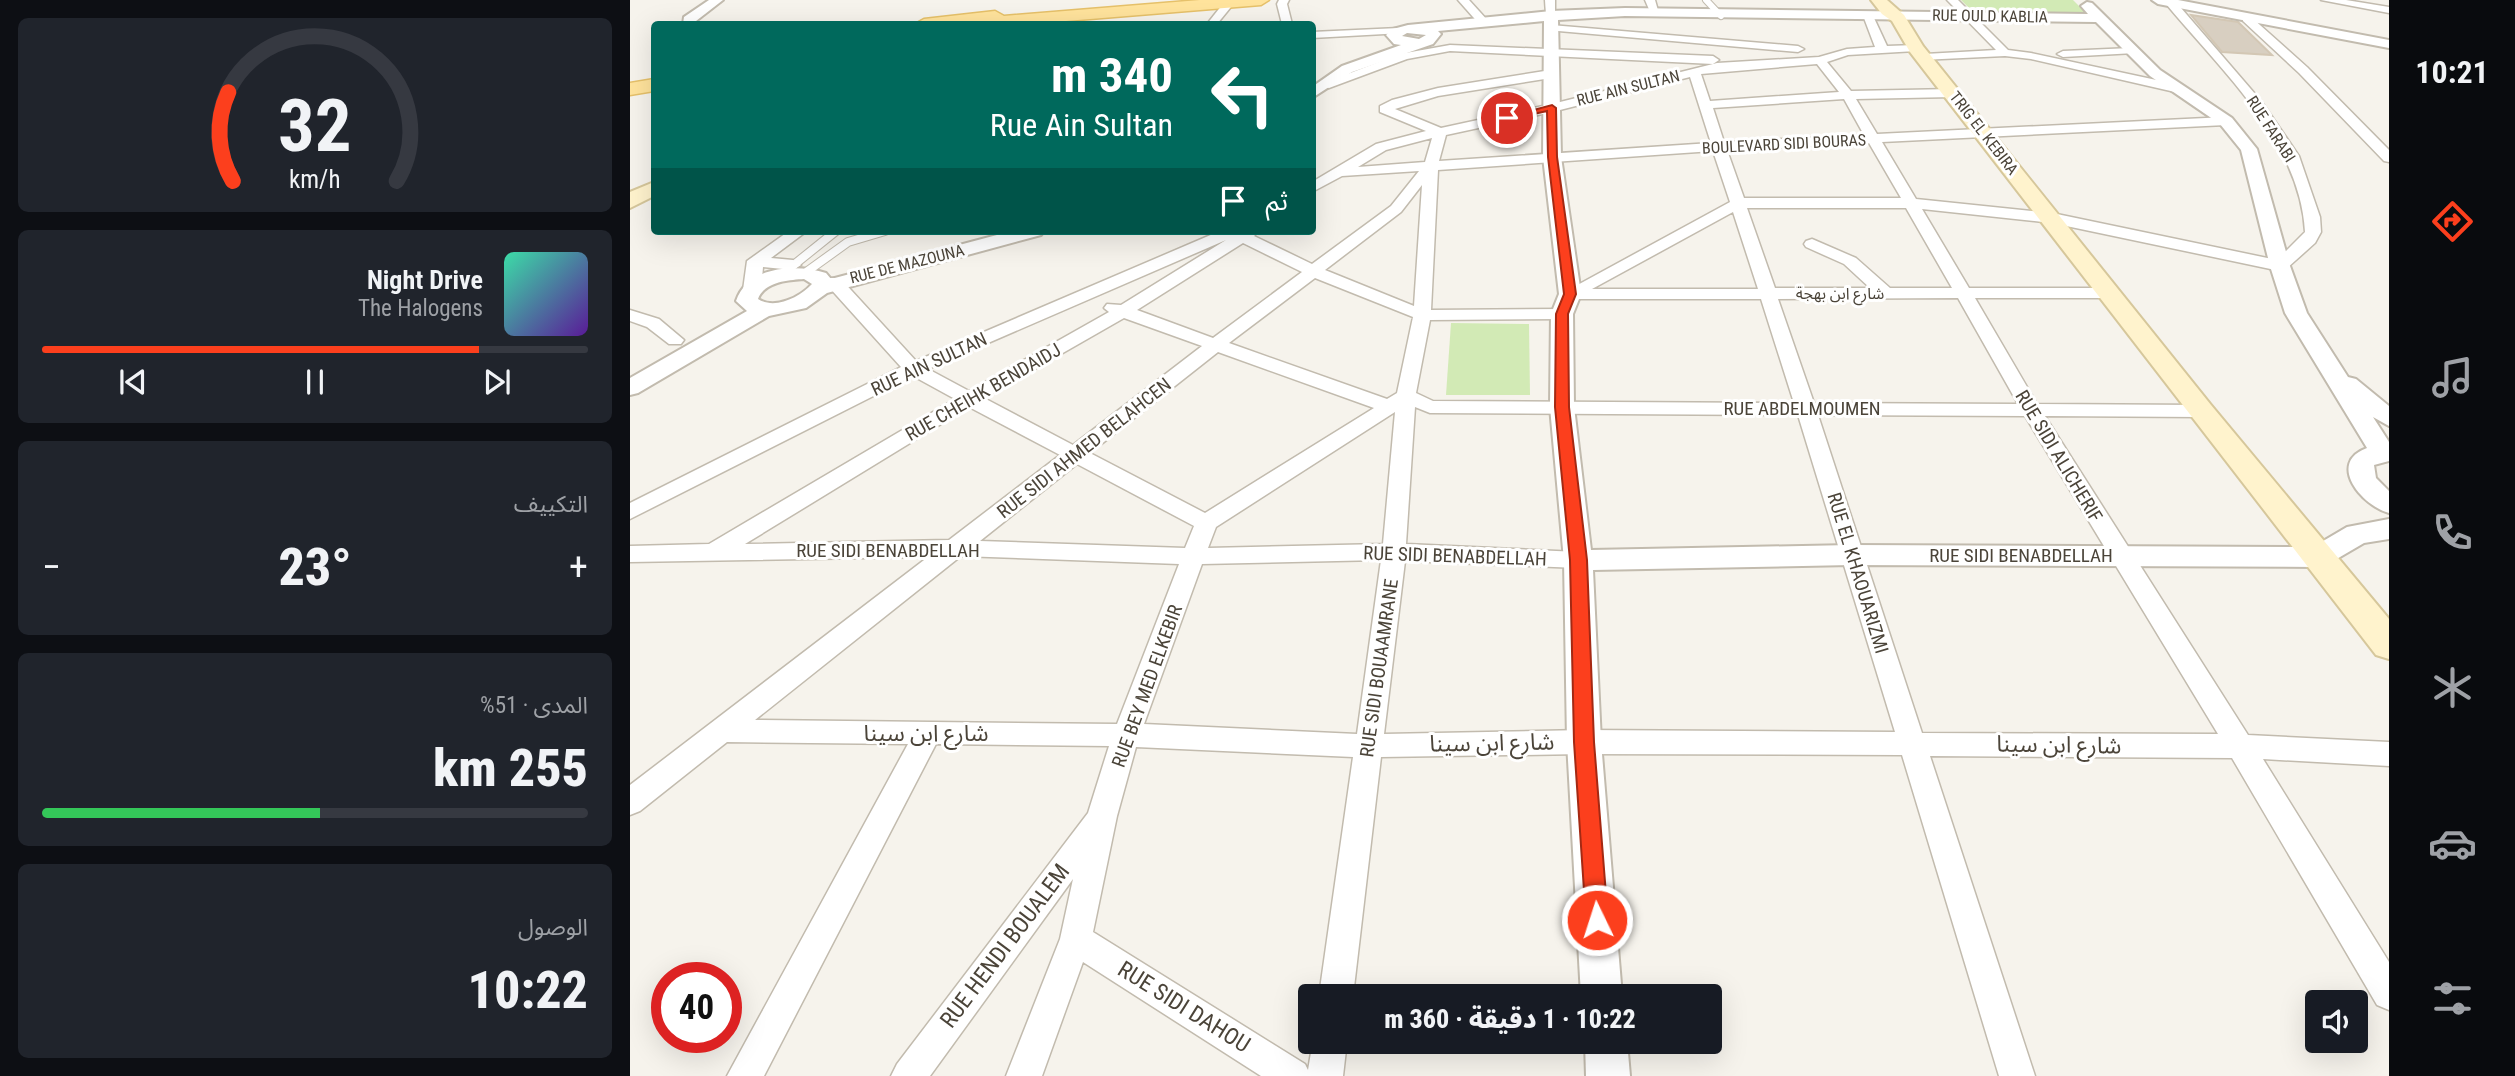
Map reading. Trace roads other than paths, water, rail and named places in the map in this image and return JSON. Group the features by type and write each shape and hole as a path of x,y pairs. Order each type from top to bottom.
{"main road":[{"path":"947,21 1181,0"},
{"path":"1007,21 1261,0"},
{"name":"TRIG EL KEBIRA","path":"1879,0 1896,12 1921,53 2201,411 2389,645"},
{"path":"630,89 651,86"},
{"path":"630,201 651,190"}],"street":[{"path":"690,21 717,0"},
{"path":"1284,0 1282,4 1286,21"},
{"path":"1463,0 1483,23"},
{"path":"1952,0 2005,53"},
{"path":"2082,0 2155,73 2226,121 2249,149 2274,235 2280,266 2296,313 2386,453 2370,456 2362,461 2359,469 2361,479 2379,496 2360,511 2357,534"},
{"path":"2326,0 2389,10"},
{"path":"1214,21 1230,2"},
{"path":"2165,2 2389,44"},
{"name":"RUE FARABI","path":"2165,2 2257,106 2292,156 2312,217 2313,232 2309,240"},
{"name":"RUE OULD KABLIA","path":"1551,32 1653,6 1720,14 1869,18 1896,12"},
{"name":"RUE OULD KABLIA","path":"1419,36 1483,23 1551,32 1720,14 1896,12 1970,18 2100,20"},
{"path":"1869,18 1882,49"},
{"path":"2247,19 2303,70 2389,158"},
{"name":"RUE OULD KABLIA","path":"1419,36 1434,37 1483,23"},
{"path":"1319,81 1405,56 1551,32 1847,52"},
{"path":"1551,32 1552,157 1566,304 1562,407 1578,560 1584,742 1601,984"},
{"path":"1440,132 1385,109 1444,92 1551,32 1744,64"},
{"path":"1319,81 1329,65 1396,33"},
{"path":"1396,33 1399,41 1419,36"},
{"path":"1316,35 1396,33"},
{"path":"1319,81 1419,36"},
{"name":"RUE AIN SULTAN","path":"1316,186 1381,147 1694,72 1744,64 1820,60 1847,52 1882,49 1921,53 2005,53 2031,56"},
{"path":"2031,56 2131,51"},
{"path":"2031,56 2175,88"},
{"name":"RUE SIDI ALICHERIF","path":"1820,60 1848,95 1960,292 2031,410 2240,746 2389,993"},
{"name":"RUE EL KHAOUARIZMI","path":"1694,72 1806,408 2017,1076"},
{"path":"2121,75 2155,73"},
{"path":"1706,105 1848,95 1953,93"},
{"name":"BOULEVARD SIDI BOURAS","path":"1342,172 1720,146 2226,121"},
{"name":"RUE SIDI BOUAAMRANE","path":"1338,984 1394,552 1408,405 1422,315 1431,165 1440,132"},
{"path":"2365,134 2389,132"},
{"name":"RUE SIDI AHMED BELAHCEN","path":"630,802 1215,345 1396,209 1431,165"},
{"path":"1566,304 1739,203 1910,203 2052,218 2280,266"},
{"path":"767,308 751,305 749,293 755,261 793,235"},
{"name":"RUE DE MAZOUNA","path":"808,277 970,235"},
{"name":"RUE DE MAZOUNA","path":"808,277 1014,235"},
{"name":"RUE AIN SULTAN","path":"630,512 914,369 1143,268 1234,235"},
{"name":"RUE CHEIHK BENDAIDJ","path":"715,552 968,399 1122,312 1237,235"},
{"path":"1244,235 1313,271 1422,315"},
{"path":"2274,235 2309,240"},
{"path":"2280,266 2309,240"},
{"path":"1812,244 1850,261 1884,292"},
{"path":"755,261 808,277 914,369 1206,523 1408,405"},
{"path":"630,368 749,293 808,277"},
{"path":"630,388 767,308 799,302 808,277"},
{"name":"شارع ابن بهجة","path":"1422,315 1768,293 2109,293"},
{"path":"1082,296 1215,345 1408,405"},
{"path":"630,315 653,323 675,340"},
{"path":"2332,372 2386,415"},
{"name":"RUE ABDELMOUMEN","path":"1408,405 2201,411"},
{"name":"RUE BEY MED ELKEBIR","path":"1024,1076 1076,939 1102,816 1126,735 1206,523"},
{"path":"2318,557 2357,534 2389,529"},
{"name":"RUE SIDI BENABDELLAH","path":"630,554 955,548 1194,555 1394,552 1578,560 1851,555 2318,557"},
{"name":"شارع ابن سينا","path":"722,731 1126,735 1368,746 1584,742 1912,743 2240,746 2389,754"},
{"path":"745,1076 928,733"},
{"name":"RUE HENDI BOUALEM","path":"909,1076 1102,816"},
{"name":"RUE SIDI DAHOU","path":"1076,939 1293,1076"},
{"path":"1325,1076 1328,1054"},
{"path":"1607,1054 1608,1076"}],"lane":[{"path":"1706,0 1720,14"},
{"path":"808,277 834,235"},
{"path":"808,277 848,242 872,235"}]}
